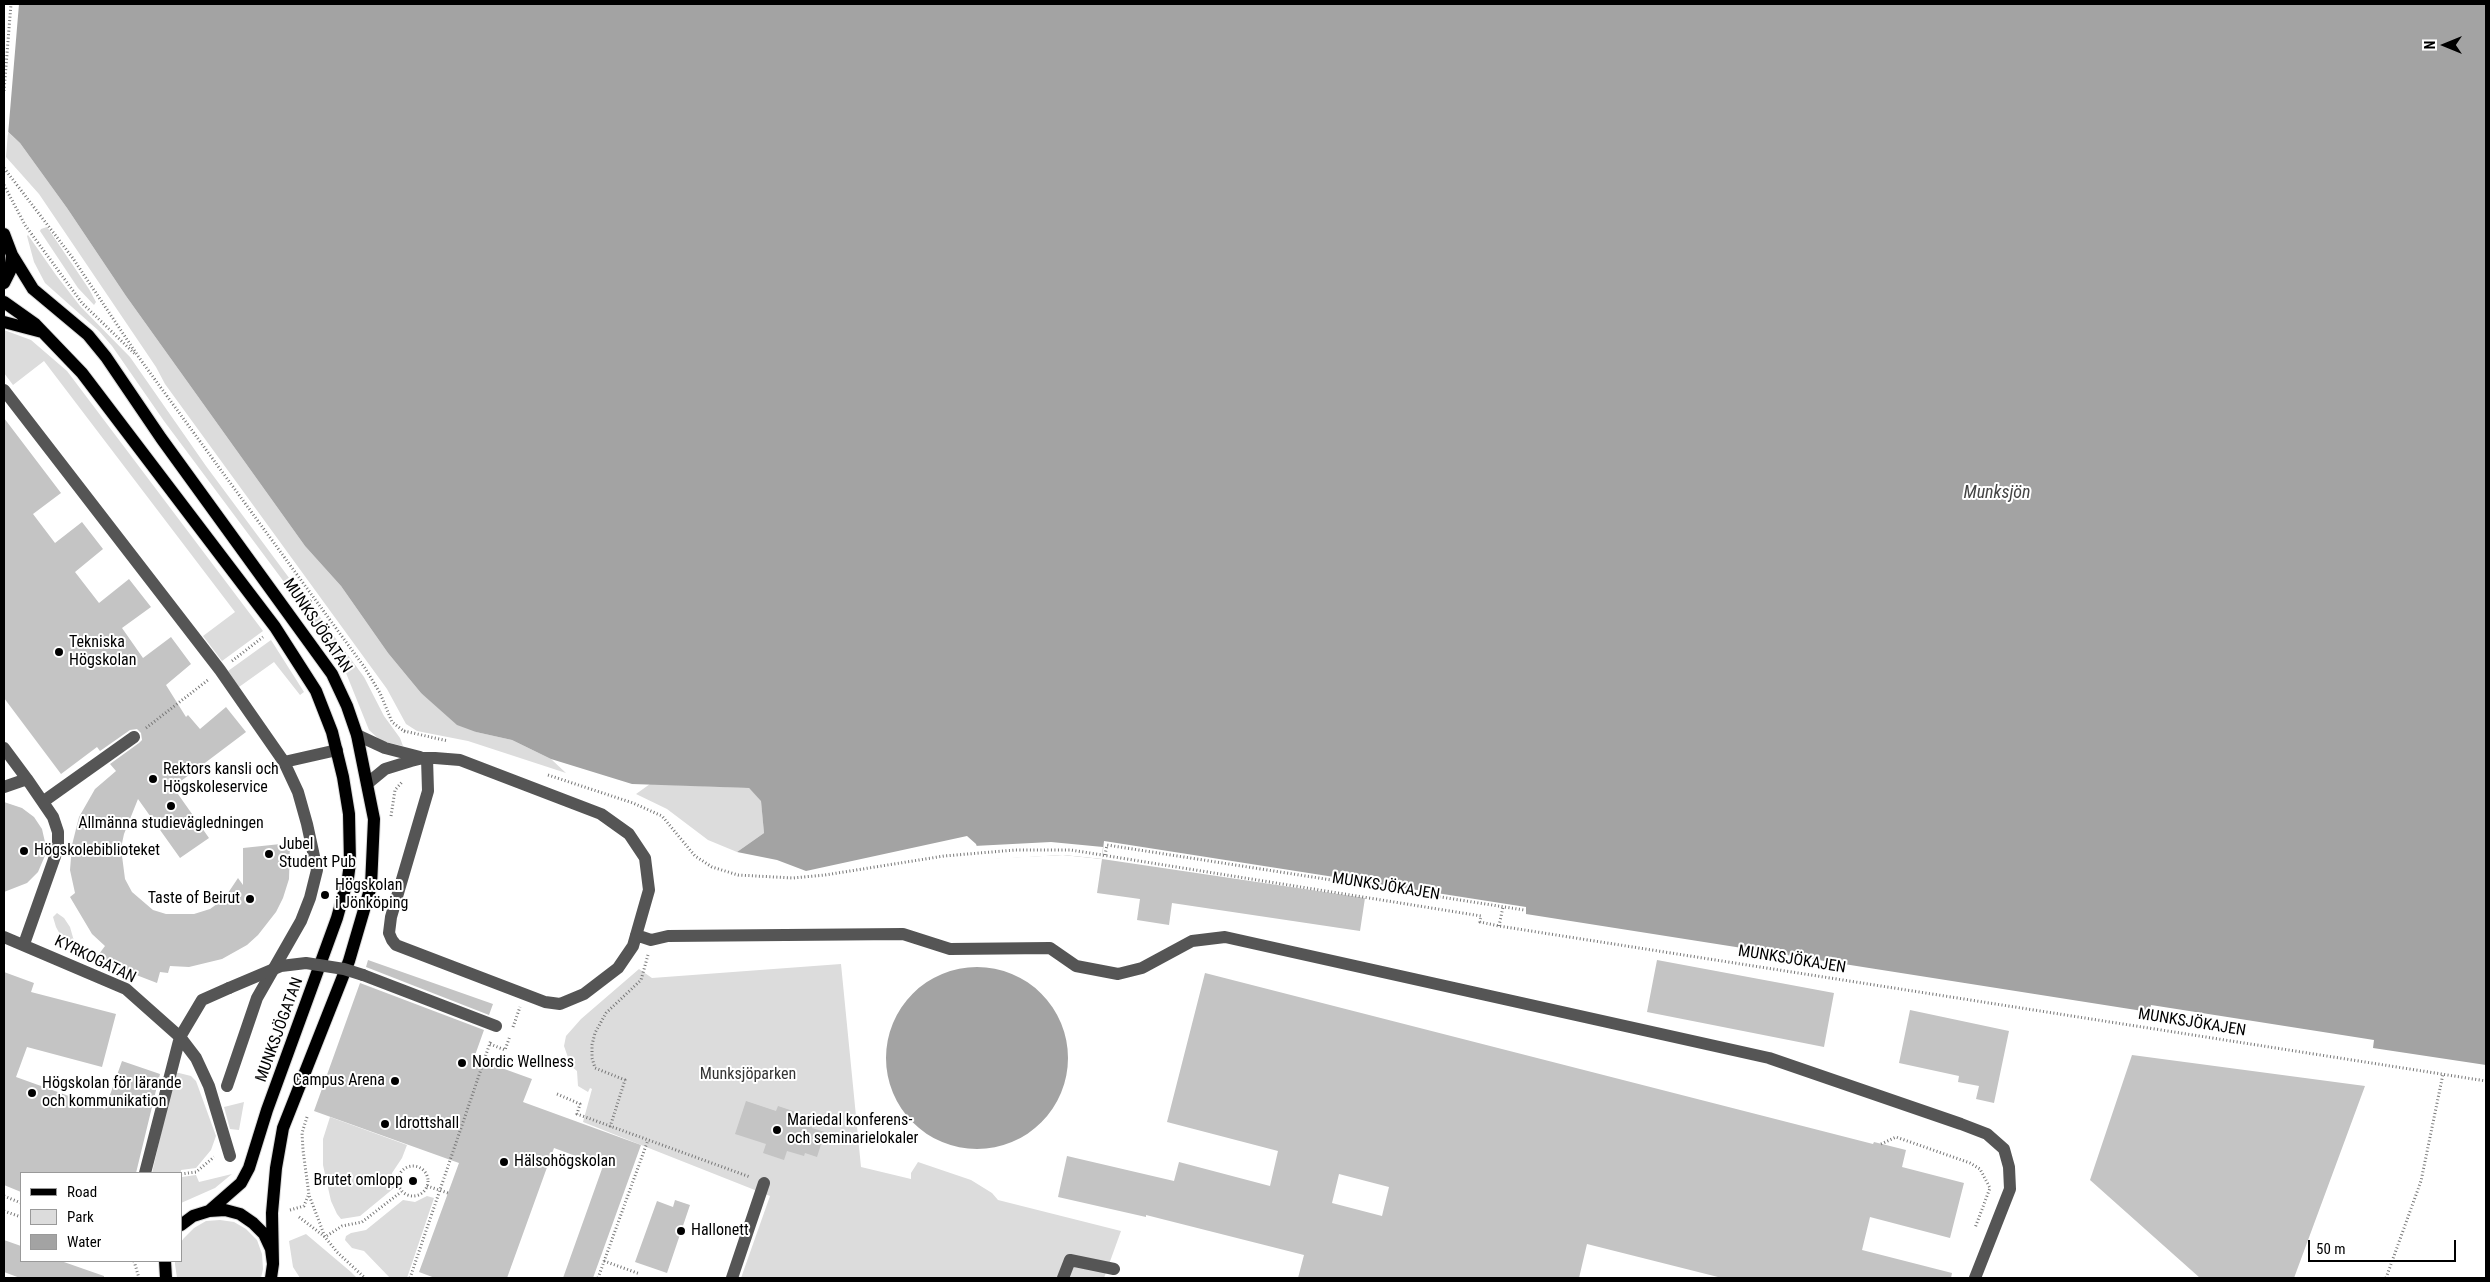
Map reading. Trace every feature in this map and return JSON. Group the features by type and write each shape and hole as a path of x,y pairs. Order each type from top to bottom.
{"main road":[{"name":"MUNKSJÖGATAN","path":"4,234 12,254 33,289 98,345 161,438 292,615 332,674 347,706 357,735 368,783 374,826 371,886 349,961 283,1128 276,1168 272,1213 273,1274"},
{"path":"4,283 10,272 12,254"},
{"name":"MUNKSJÖGATAN","path":"4,302 44,333 97,391 274,628 316,691 337,750 348,805 351,838 348,878 344,893 309,1000 267,1110 249,1168 241,1183 209,1211"},
{"path":"4,322 44,333"},
{"path":"182,1224 193,1216 209,1211 225,1210 240,1214 264,1234 271,1249 273,1274"}],"street":[{"path":"4,390 220,670 284,762 298,792 307,824 316,870 310,898 301,921 257,998 227,1086"},
{"path":"357,735 385,748 425,758 460,760 601,814 629,834 645,858 649,890 641,937 618,968 584,994 560,1004 538,1000 396,945 389,933 391,917 428,791 425,758"},
{"path":"44,801 134,737"},
{"path":"4,748 44,801 53,817 58,832 58,848 24,944"},
{"path":"284,762 337,750"},
{"path":"368,783 392,766 425,758"},
{"path":"4,787 27,780"},
{"path":"641,937 659,939 668,936 903,934 950,949 1050,948 1076,966 1118,974 1142,968 1192,941 1225,937 1769,1058 1987,1134 2004,1149 2009,1167 2010,1188 1976,1278"},
{"name":"KYRKOGATAN","path":"4,937 126,989 180,1036 196,1058 209,1086 229,1151"},
{"path":"145,1172 180,1036 202,1000 229,988 282,966 306,963 344,969 363,975 496,1026"},
{"path":"732,1278 764,1183"},
{"path":"1063,1278 1070,1260 1114,1269"}],"path":[{"path":"4,91 11,4"},
{"path":"4,168 78,264"},
{"path":"4,184 26,225 82,303 140,359"},
{"path":"292,615 313,599"},
{"path":"134,737 274,628"},
{"path":"404,731 450,742"},
{"path":"541,772 633,803 662,816 695,856 712,866 738,875 770,878 825,875 944,856 1015,850 1071,850 1104,855 1107,845 1524,910"},
{"name":"MUNKSJÖKAJEN","path":"1104,855 1481,916 1480,922 1499,926 2486,1081"},
{"path":"1499,926 1503,907"},
{"path":"610,1126 625,1080 595,1068 592,1058 592,1045 595,1033 606,1013 641,980 646,967 648,952 641,937"},
{"path":"412,1278 496,1026"},
{"path":"490,1044 505,1050"},
{"path":"2386,1278 2421,1181 2443,1074"},
{"path":"557,1094 580,1104 577,1114 764,1183"},
{"path":"303,1127 305,1180 325,1236 336,1252 365,1278"},
{"path":"1881,1144 1896,1137 1970,1163 1980,1170 1990,1188 1974,1233"},
{"path":"598,1278 648,1140"},
{"path":"182,1174 196,1172 229,1151"},
{"path":"409,1166 419,1167 424,1170 428,1180 427,1186 418,1196 408,1196 401,1192 398,1186 398,1176 400,1172 409,1166"},
{"path":"427,1186 448,1193"},
{"path":"325,1236 342,1226 362,1222 383,1208 401,1192"},
{"path":"290,1210 296,1210 304,1206 309,1195"},
{"path":"4,1196 20,1203"},
{"path":"4,1211 20,1217"},
{"path":"299,1217 325,1236"},
{"path":"604,1261 640,1274"},
{"path":"134,1262 139,1278"}],"green space":[{"path":"8,132 20,143 67,208 126,296 305,546 341,586 388,653 421,693 476,732 512,740 551,759 566,773 468,741 417,731 406,724 387,689 165,384 156,367 39,194 6,157"},
{"path":"47,227 89,289 96,302 94,305 78,288 40,231"},
{"path":"28,235 80,306 130,357 206,466 301,594 303,599 299,602 164,421 112,346 99,331 45,283 34,262"},
{"path":"4,330 31,340 67,371 263,631 222,661 203,636 235,612 44,361 13,385 4,373"},
{"path":"312,610 317,613 364,677 384,716 400,738 403,746 381,741 369,730 346,673 333,648 306,612"},
{"path":"271,640 304,692 300,695 274,662 239,687 228,671"},
{"path":"650,784 749,788 761,800 764,833 737,852 708,840 667,809 636,794"},
{"path":"57,913 64,918 70,927 74,941 72,945 63,940 56,927 53,917"},
{"name":"Munksjöparken","path":"841,964 861,1167 911,1179 911,1173 918,1162 971,1180 992,1193 998,1200 1121,1231 1104,1278 741,1278 770,1196 583,1122 592,1089 590,1088 588,1092 578,1086 577,1071 571,1066 564,1046 566,1036 581,1019 639,969 652,978"},
{"path":"175,1072 191,1076 196,1081 216,1136 211,1150 196,1168 181,1170 181,1172 152,1172"},
{"path":"244,1102 239,1130 230,1129 224,1107"},
{"path":"330,1117 407,1145 402,1158 392,1173 394,1188 360,1216 341,1219 331,1201 323,1165 323,1139"},
{"path":"232,1174 215,1188 182,1203 182,1177 196,1175 199,1182"},
{"path":"427,1196 434,1198 407,1278 390,1278 364,1251 352,1248 345,1240 346,1236 351,1233 366,1230 403,1200 415,1202"},
{"path":"206,1221 234,1222 246,1229 257,1240 262,1254 263,1269 261,1278 177,1278 175,1262 182,1262 182,1241 194,1228"},
{"path":"306,1234 357,1278 300,1278 293,1267 289,1241"}],"water":[{"name":"Munksjön","path":"4,4 2486,4 2486,1065 2373,1048 2374,1040 2151,1005 2149,1012 1526,914 1526,907 1104,841 1102,859 1063,855 981,859 976,844 967,836 806,871 777,860 737,852 764,833 761,801 749,788 632,784 551,759 512,740 476,732 457,725 421,693 388,653 341,586 305,546 126,296 67,208 20,143 4,128"},
{"path":"986,967 995,968 1020,977 1042,993 1058,1015 1067,1040 1067,1076 1058,1101 1042,1123 1020,1139 995,1148 968,1149 959,1148 934,1139 919,1129 906,1116 896,1101 887,1076 886,1049 887,1040 896,1015 906,1000 919,987 934,977 959,968"}],"pier":[{"path":"4,4 19,4 8,135 4,131"},
{"path":"1051,842 1103,847 1102,859 1063,855 978,860 974,846"}],"building":[{"path":"4,418 61,493 33,514 55,543 82,522 103,549 75,572 99,603 129,579 151,607 122,628 143,658 171,637 191,664 166,685 186,717 188,715 200,729 226,707 246,732 173,787 209,838 180,858 138,799 124,834 121,848 125,879 132,892 153,910 166,914 194,914 210,909 224,899 238,878 243,885 243,848 290,843 289,879 283,898 276,912 258,935 247,945 222,959 189,967 170,966 168,973 160,972 157,983 113,966 99,954 105,946 92,934 70,897 75,893 70,870 72,845 79,817 95,789 116,771 110,764 142,740 141,733 137,729 130,730 100,751 97,747 61,774 4,698"},
{"name":"Högskolebiblioteket","path":"4,802 22,808 34,817 42,829 47,851 38,872 27,883 4,892"},
{"path":"1102,859 1365,898 1360,931 1172,903 1169,925 1137,920 1140,899 1097,893"},
{"path":"368,960 493,1004 489,1015 366,967"},
{"path":"1657,960 1834,993 1824,1047 1647,1012"},
{"name":"Högskolan för lärande och kommunikation","path":"4,972 34,983 31,992 116,1014 102,1067 27,1047 16,1077 105,1109 122,1061 160,1074 136,1172 20,1172 20,1192 4,1185"},
{"path":"1205,973 1873,1144 1874,1142 1906,1150 1902,1167 1964,1183 1950,1238 1870,1217 1862,1250 1952,1273 1951,1278 1722,1278 1587,1244 1579,1278 1298,1278 1304,1255 1146,1215 1146,1217 1058,1197 1067,1156 1174,1181 1179,1162 1270,1186 1278,1151 1167,1122","holes":["1339,1174 1389,1187 1382,1216 1332,1203"]},
{"path":"360,983 484,1030 474,1058 532,1079 523,1102 641,1145 593,1278 563,1278 603,1166 554,1148 507,1278 435,1278 419,1272 459,1163 314,1111"},
{"path":"1910,1010 2009,1031 1994,1103 1976,1099 1979,1086 1958,1082 1959,1076 1899,1063"},
{"path":"2132,1055 2365,1086 2294,1278 2200,1278 2090,1180"},
{"name":"Mariedal konferens- och seminarielokaler","path":"746,1101 776,1111 778,1106 799,1113 797,1118 813,1123 812,1128 825,1132 817,1157 805,1153 804,1156 787,1151 784,1160 763,1153 766,1144 735,1134"},
{"name":"Hallonett","path":"675,1200 690,1205 667,1273 635,1262 657,1201 673,1207"},
{"path":"4,1240 20,1246 20,1262 64,1262 104,1276 104,1278 20,1278 4,1272"}],"place":[{"name":"Tekniska Högskolan","path":"59,652"},
{"name":"Rektors kansli och Högskoleservice","path":"153,779"},
{"name":"Allmänna studievägledningen","path":"171,806"},
{"name":"Högskolebiblioteket","path":"24,851"},
{"name":"Jubel Student Pub","path":"269,854"},
{"name":"Högskolan i Jönköping","path":"325,895"},
{"name":"Taste of Beirut","path":"250,899"},
{"name":"Nordic Wellness","path":"462,1063"},
{"name":"Campus Arena","path":"395,1081"},
{"name":"Högskolan för lärande och kommunikation","path":"32,1093"},
{"name":"Idrottshall","path":"385,1124"},
{"name":"Mariedal konferens- och seminarielokaler","path":"777,1130"},
{"name":"Hälsohögskolan","path":"504,1162"},
{"name":"Brutet omlopp","path":"413,1181"},
{"name":"Hallonett","path":"681,1231"}]}
